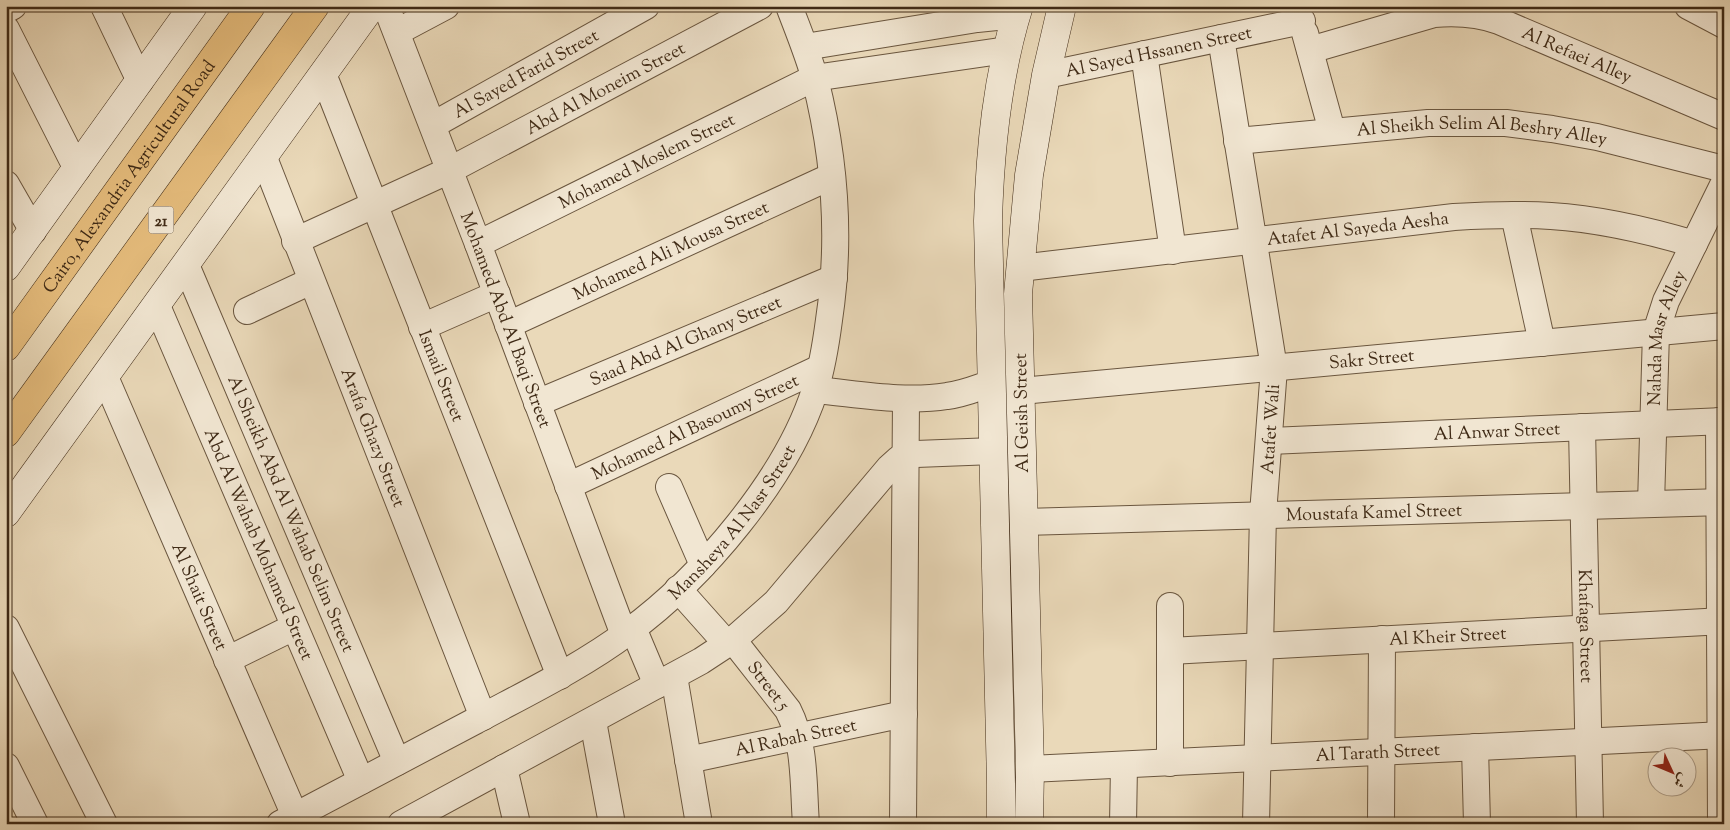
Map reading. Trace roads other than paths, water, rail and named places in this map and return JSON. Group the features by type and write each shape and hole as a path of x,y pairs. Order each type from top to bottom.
{"highway":[{"name":"Cairo, Alexandria Agricultural Road","path":"6,348 251,6"},
{"name":"21","path":"6,432 315,6"}],"main road":[{"path":"6,267 193,6"},
{"path":"6,513 372,6"},
{"name":"Al Geish Street","path":"1029,824 1030,769 1018,294 1029,175 1046,75 1062,6"},
{"name":"Al Geish Street","path":"1001,824 988,221 989,176 994,123 1007,50 1017,11"},
{"path":"994,451 1022,450"}],"street":[{"path":"6,10 14,6"},
{"path":"104,6 140,81"},
{"name":"Mohamed Abd Al Baqi Street","path":"386,6 433,124 568,486 628,631 666,681 688,760 699,824"},
{"path":"397,32 446,6"},
{"name":"Al Sayed Farid Street","path":"433,124 646,6"},
{"name":"Abd Al Moneim Street","path":"295,241 450,170 760,6"},
{"name":"Mansheya Al Nasr Street","path":"287,820 560,676 628,631 678,589 703,565 734,529 763,490 788,450 818,379 827,338 834,278 835,210 825,127 814,78 805,47 789,6"},
{"path":"1688,6 1724,25"},
{"path":"805,47 973,13 1017,11"},
{"name":"Al Refaei Alley","path":"1310,50 1434,14 1469,13 1499,21 1724,117"},
{"path":"1300,14 1332,131"},
{"name":"Al Sayed Hssanen Street","path":"1046,75 1221,38 1300,14"},
{"path":"6,29 77,169"},
{"name":"Atafet Wali","path":"1221,38 1274,368 1263,514 1256,824"},
{"name":"Mohamed Moslem Street","path":"478,244 814,78 1007,50"},
{"path":"1144,54 1173,251"},
{"name":"Ismail Street","path":"323,74 560,676"},
{"name":"Al Sheikh Selim Al Beshry Alley","path":"1237,141 1428,123 1506,124 1552,129 1597,137 1724,169"},
{"name":"Arafa Ghazy Street","path":"264,158 310,281 483,717"},
{"name":"Mohamed Ali Mousa Street","path":"508,325 832,176"},
{"name":"Nahda Masr Alley","path":"1652,504 1656,332 1666,301 1724,183"},
{"path":"6,184 33,231"},
{"path":"1514,215 1542,343"},
{"name":"Atafet Al Sayeda Aesha","path":"1020,268 1454,216 1553,216 1601,222 1648,231 1694,244"},
{"name":"Al Sheikh Abd Al Wahab Selim Street","path":"186,265 397,762"},
{"name":"Saad Abd Al Ghany Street","path":"537,403 834,278"},
{"path":"247,311 310,281"},
{"path":"422,327 497,294"},
{"name":"Abd Al Wahab Mohamed Street","path":"157,306 361,781"},
{"name":"Sakr Street","path":"1021,391 1724,326"},
{"name":"Al Shait Street","path":"105,377 227,660 287,820"},
{"path":"818,379 906,399 949,396 992,383"},
{"name":"Mohamed Al Basoumy Street","path":"568,486 818,379"},
{"path":"903,824 906,399"},
{"path":"1721,421 1721,824"},
{"name":"Al Anwar Street","path":"1269,441 1721,421"},
{"name":"Khafaga Street","path":"1582,427 1590,824"},
{"path":"406,822 666,681 730,642 776,602 889,468 905,456 994,451"},
{"path":"670,487 703,565"},
{"name":"Moustafa Kamel Street","path":"1024,522 1722,502"},
{"name":"Street 5","path":"678,589 730,642 788,710 799,736 802,752 806,824"},
{"path":"1170,606 1170,763"},
{"name":"Al Kheir Street","path":"1170,651 1722,621"},
{"path":"227,660 294,626"},
{"path":"6,628 104,824"},
{"path":"1381,824 1382,639"},
{"name":"Al Rabah Street","path":"688,760 904,714"},
{"path":"593,721 612,824"},
{"name":"Al Tarath Street","path":"1030,769 1722,735"},
{"path":"1475,747 1477,824"},
{"path":"1123,824 1124,765"},
{"path":"6,766 35,824"},
{"path":"504,768 517,824"}]}
